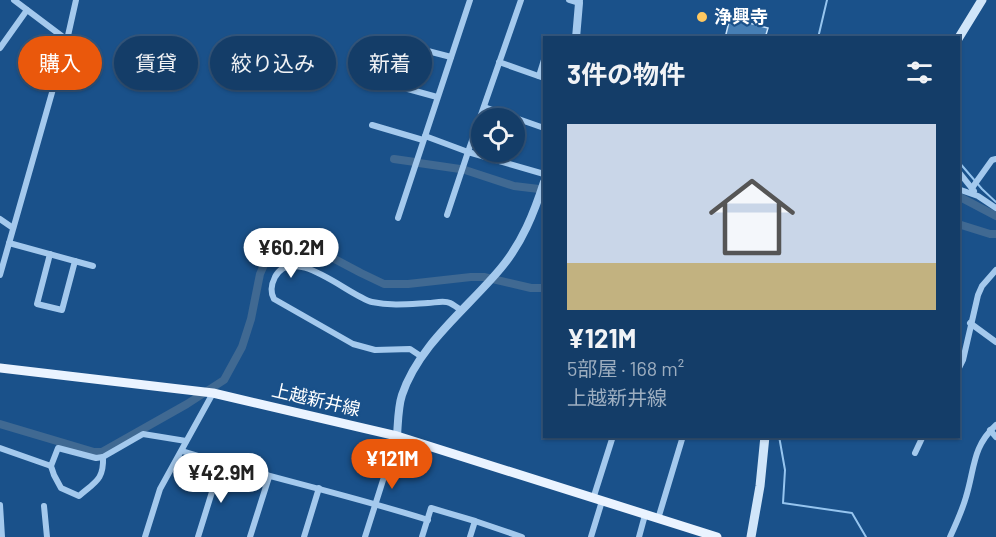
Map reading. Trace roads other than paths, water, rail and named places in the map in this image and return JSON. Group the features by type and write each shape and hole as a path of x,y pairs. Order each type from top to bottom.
{"main road":[{"path":"960,36 982,0"},
{"name":"上越新井線","path":"0,368 213,393 397,436 658,519 688,533 717,537"},
{"path":"751,537 760,486 765,438"}],"street":[{"path":"14,0 62,36"},
{"path":"68,36 76,0"},
{"path":"398,218 470,0"},
{"path":"447,215 521,0"},
{"path":"569,0 579,2 577,36"},
{"path":"0,48 27,10"},
{"path":"432,52 451,57"},
{"path":"499,62 542,77"},
{"path":"0,275 53,90"},
{"path":"412,90 437,97"},
{"path":"483,107 543,128"},
{"path":"372,125 543,174"},
{"path":"972,189 992,160 996,159"},
{"path":"960,174 978,196"},
{"path":"365,537 397,436 401,398 411,375 439,336 501,269 518,245 532,217 543,185"},
{"path":"960,190 978,196 996,208"},
{"path":"0,219 13,228"},
{"path":"9,243 93,266"},
{"path":"50,254 37,304 62,310 75,261"},
{"path":"422,357 410,349 375,350 353,344 274,299 271,292 277,274 290,267 306,267 368,301 384,304 448,302 462,311"},
{"path":"960,366 978,295 982,286 996,270"},
{"path":"970,323 996,342"},
{"path":"145,537 160,489 213,393"},
{"path":"950,537 966,499 977,452 982,440 996,424"},
{"path":"990,430 996,437"},
{"path":"103,458 102,476 80,496 61,488 51,466 58,448 103,458 143,434 186,441"},
{"path":"591,537 597,500 612,438"},
{"path":"658,519 681,438"},
{"path":"915,453 921,438"},
{"path":"0,448 51,466"},
{"path":"182,451 269,477 375,503 428,520"},
{"path":"198,537 221,463"},
{"path":"250,537 269,477"},
{"path":"304,537 319,488"},
{"path":"0,505 2,537"},
{"path":"44,507 47,537"},
{"path":"422,537 431,508 518,536"},
{"path":"639,537 645,515"},
{"path":"470,537 475,521"}],"waterway":[{"path":"818,36 827,0"},
{"path":"394,159 415,162"},
{"path":"419,163 460,169"},
{"path":"960,163 996,202"},
{"path":"465,170 514,186 539,189"},
{"path":"960,197 996,216"},
{"path":"960,225 996,234"},
{"path":"0,424 94,452 102,452 187,404 224,380 242,347 264,265 270,256 291,244 310,246 384,284 484,277 531,288 543,288"},
{"path":"779,438 785,470 783,503 852,513 866,537"}],"place":[{"name":"浄興寺","path":"702,17"}]}
